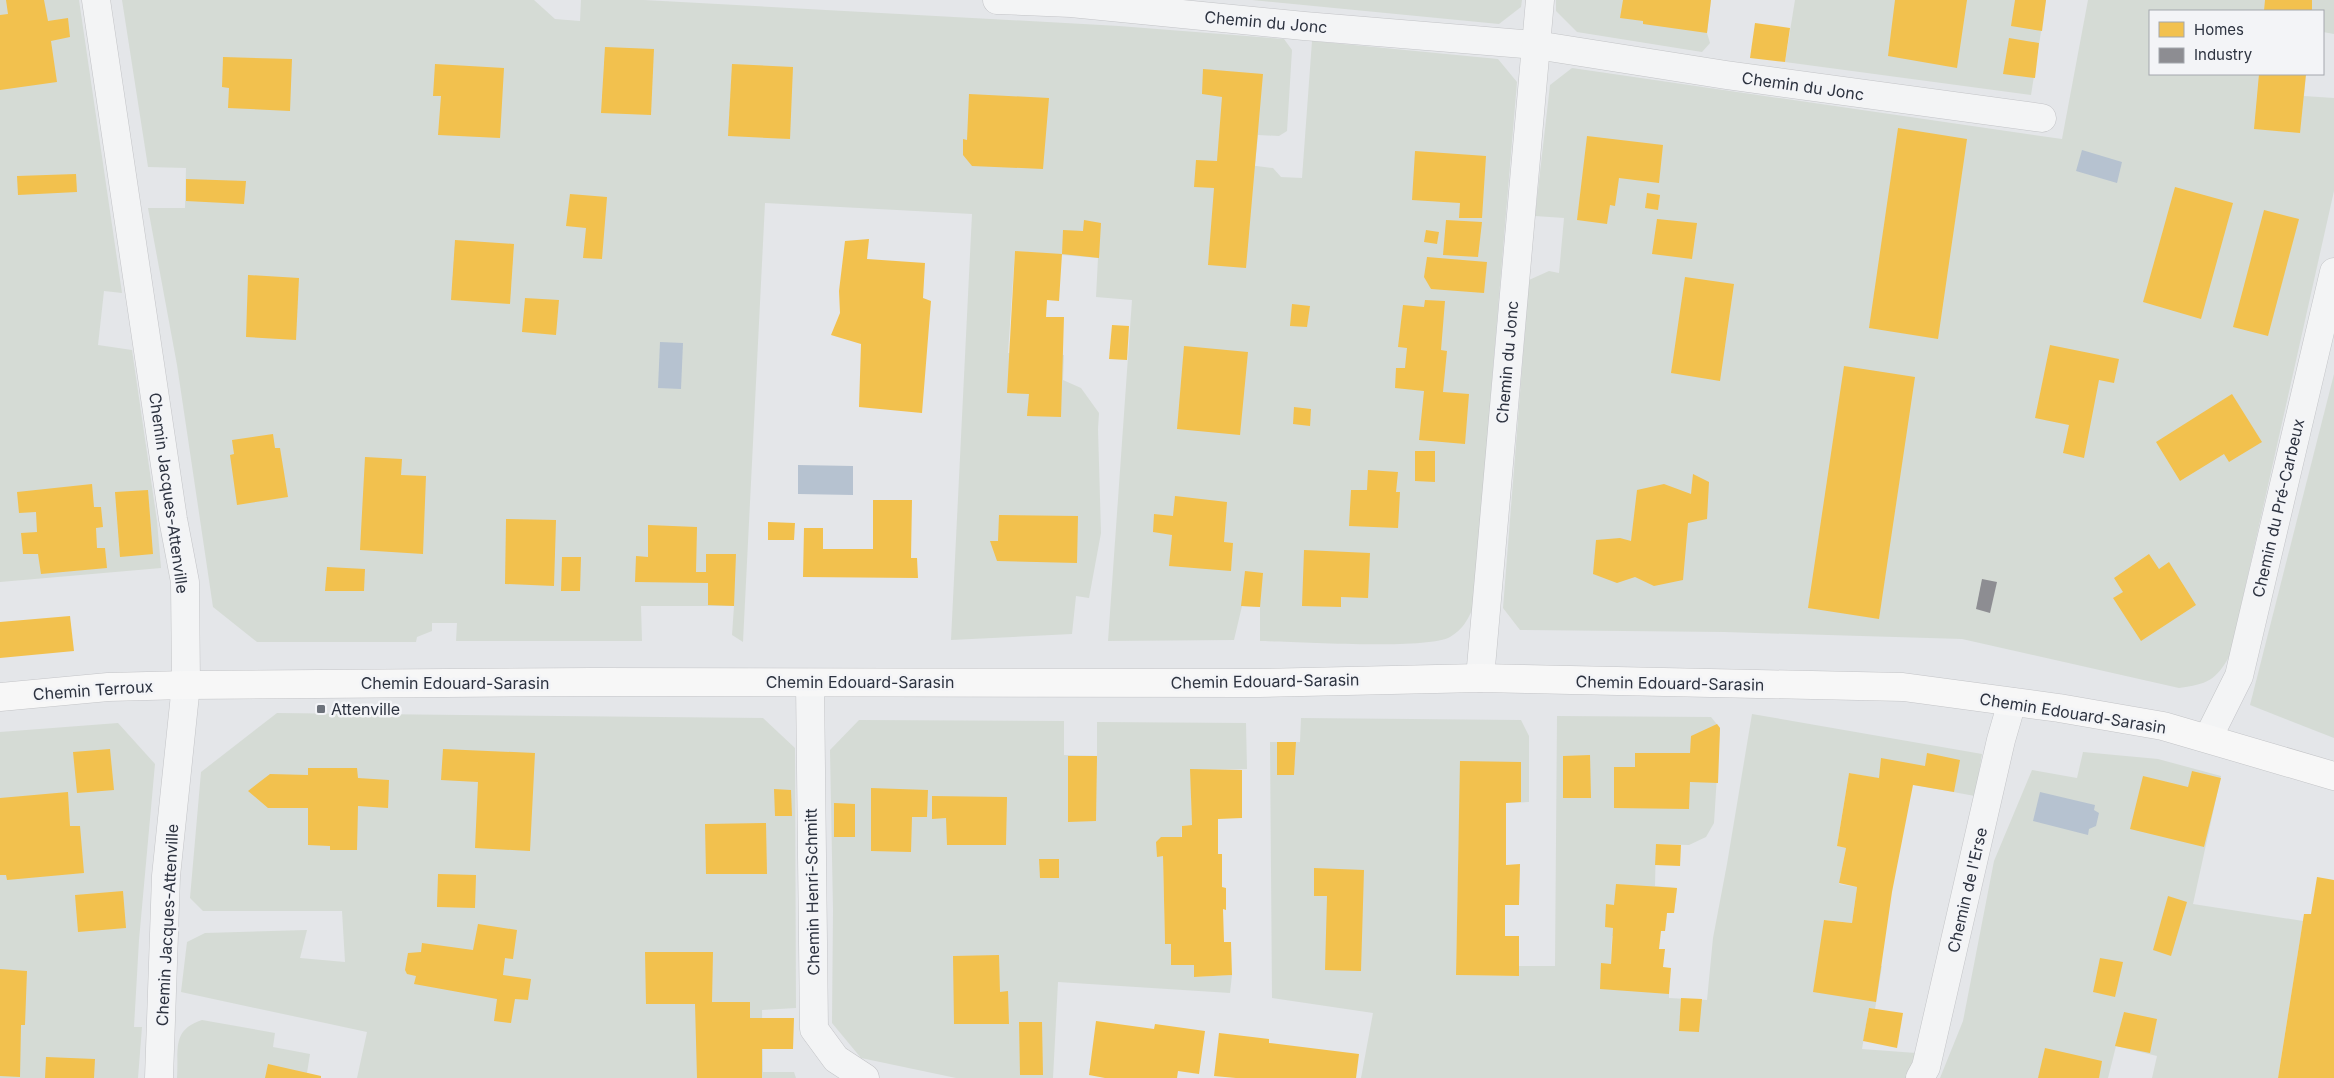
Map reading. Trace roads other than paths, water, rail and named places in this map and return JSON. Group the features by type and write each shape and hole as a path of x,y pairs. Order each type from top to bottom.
{"street":[{"name":"Chemin Jacques-Attenville","path":"96,0 173,519 185,582 186,685 166,876 159,1078"},
{"name":"Chemin du Jonc","path":"997,0 1071,3 1313,27 1536,45 1726,75 2042,118"},
{"name":"Chemin du Jonc","path":"1480,678 1540,0"},
{"name":"Chemin du Pré-Carbeux","path":"2208,738 2239,676 2334,272"},
{"name":"Chemin Edouard-Sarasin","path":"186,685 810,682 1259,683 1480,678 1903,687 2163,726 2334,776"},
{"name":"Chemin Henri-Schmitt","path":"810,682 814,1029 836,1059 865,1078"},
{"name":"Chemin Terroux","path":"0,696 108,687 186,685"},
{"name":"Chemin de l'Erse","path":"1920,1078 1928,1058 2001,740 2012,702"}],"water":[{"path":"2082,150 2122,162 2117,183 2076,171"},
{"path":"660,342 683,343 681,389 658,388"},
{"path":"798,465 853,466 853,495 798,494"},
{"path":"2040,792 2095,805 2094,810 2099,813 2096,826 2089,829 2088,835 2033,821"}],"place":[{"name":"Attenville","path":"321,709"}]}
